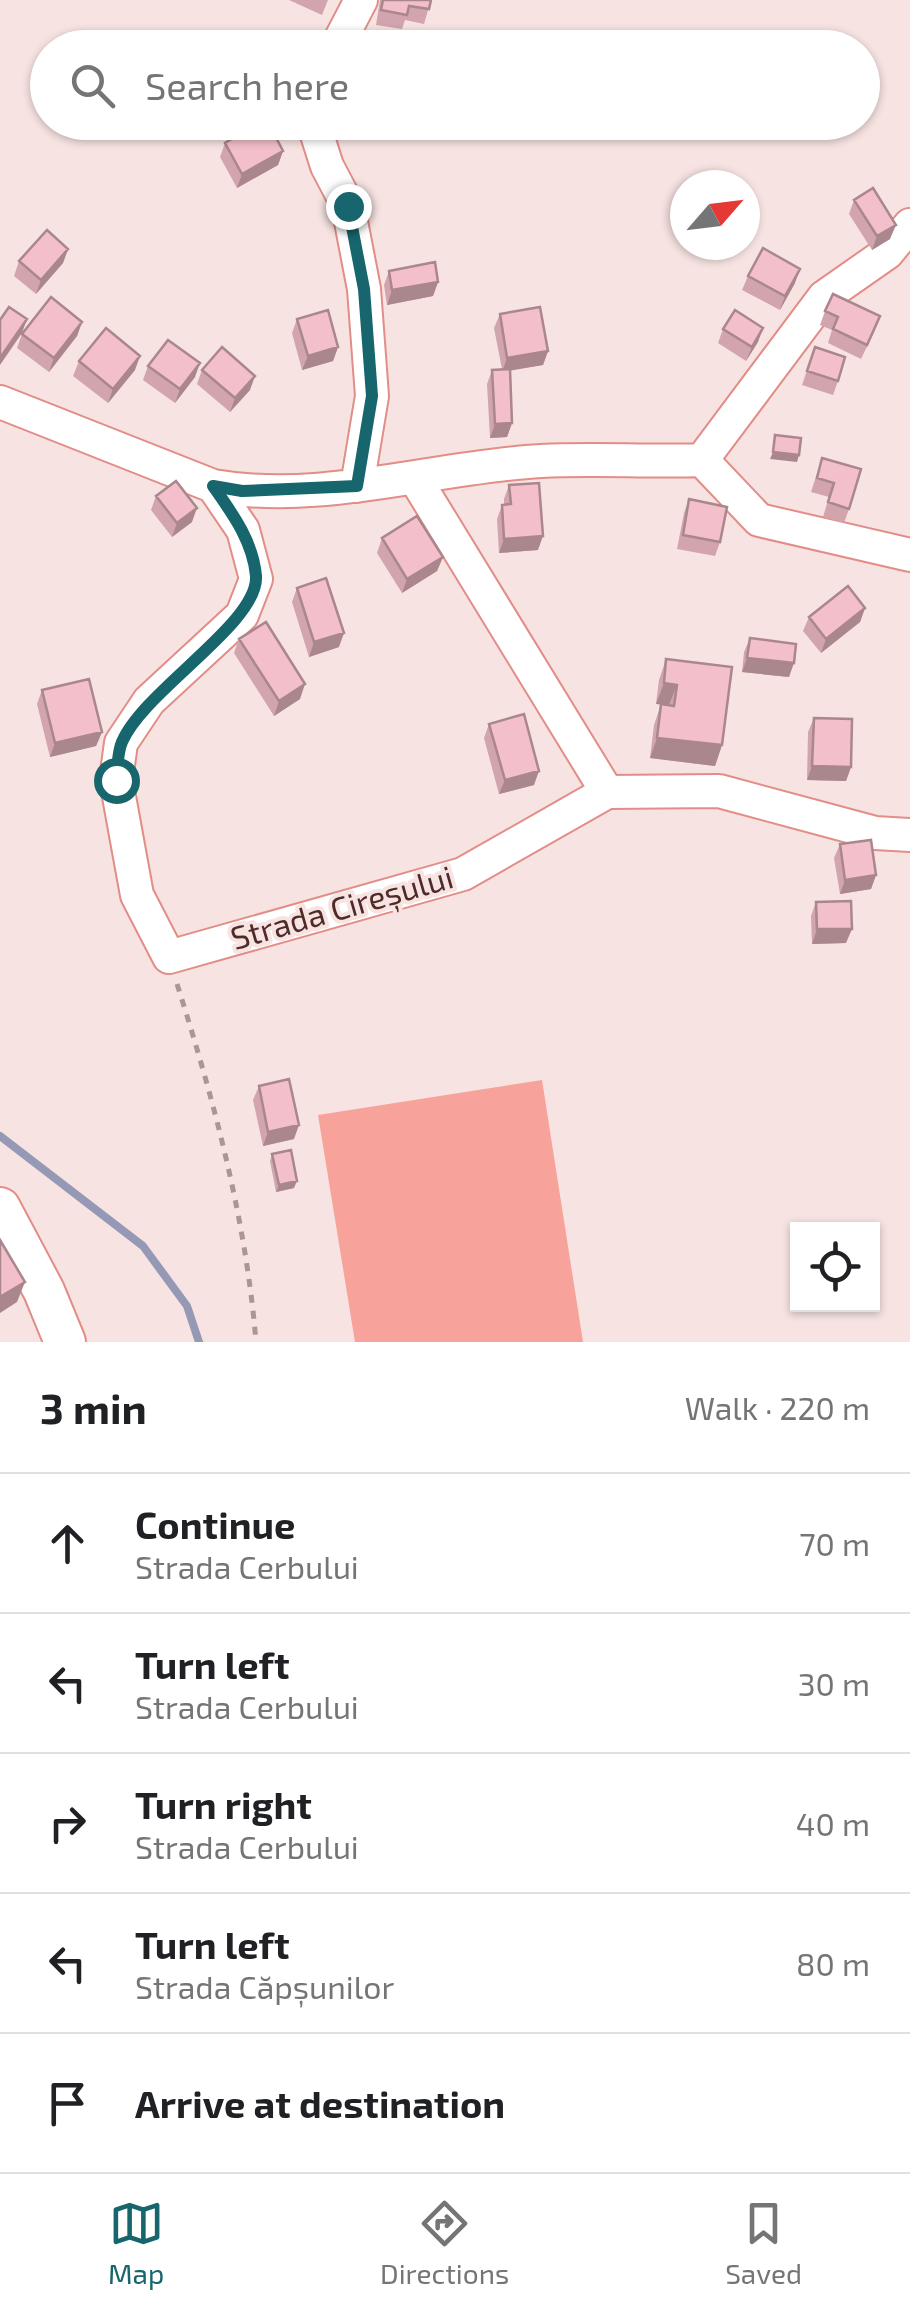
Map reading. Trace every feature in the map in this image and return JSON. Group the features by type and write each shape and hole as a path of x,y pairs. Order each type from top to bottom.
{"main road":[{"path":"0,1208 28,1258 65,1342"}],"street":[{"path":"345,30 361,0"},
{"path":"319,140 348,206 364,289 372,396 357,486"},
{"path":"702,460 824,297 886,253 910,225"},
{"path":"0,402 213,486 242,491 357,486 541,461 702,460 758,520 910,554"},
{"path":"416,480 607,792"},
{"path":"169,957 137,895 116,780 121,743 149,701 242,615 256,579 243,530 213,486"},
{"name":"Strada Cireșului","path":"169,957 464,874 607,792 718,791 875,833 910,835"}],"path":[{"path":"169,957 198,1049 236,1204 250,1271 256,1342"}],"shaded area":[{"path":"542,1080 583,1342 355,1342 318,1115"}],"building":[{"path":"383,0 431,0 429,9 409,6 407,15 381,10"},
{"path":"277,140 283,151 242,174 225,143"},
{"path":"873,188 896,225 877,236 854,200"},
{"path":"47,230 68,249 41,280 19,261"},
{"path":"763,248 800,269 785,296 748,276 760,260"},
{"path":"435,262 438,282 392,290 389,271"},
{"path":"833,294 880,316 867,345 833,329 838,317 825,311"},
{"path":"51,297 82,322 54,358 22,334"},
{"path":"9,307 27,319 0,358 0,320"},
{"path":"540,307 548,351 507,358 500,314"},
{"path":"328,310 338,347 308,356 297,319"},
{"path":"735,310 763,328 752,347 723,329"},
{"path":"106,328 140,356 113,389 79,361"},
{"path":"168,340 200,363 180,389 148,366"},
{"path":"222,347 255,376 235,398 202,370"},
{"path":"815,347 845,357 838,381 807,371"},
{"path":"510,369 512,423 495,424 492,370"},
{"path":"775,435 801,438 799,455 773,452"},
{"path":"822,458 861,469 849,509 828,502 834,483 817,478"},
{"path":"176,481 197,508 177,523 156,496"},
{"path":"539,483 543,536 504,539 502,505 511,504 509,485"},
{"path":"689,499 727,507 720,542 683,535"},
{"path":"417,516 443,557 407,579 382,538"},
{"path":"326,578 344,633 314,642 297,588"},
{"path":"848,586 865,608 826,639 809,617"},
{"path":"266,622 305,684 279,701 239,639"},
{"path":"750,638 796,644 794,663 747,658"},
{"path":"666,659 732,667 722,745 657,738 661,704 674,706 677,685 664,683"},
{"path":"89,679 102,732 55,743 42,690"},
{"path":"524,714 539,771 505,780 489,724"},
{"path":"814,718 852,719 851,767 812,766"},
{"path":"871,840 876,875 845,880 840,844"},
{"path":"851,901 852,929 817,929 816,902"},
{"path":"289,1079 299,1125 268,1132 259,1086"},
{"path":"291,1150 297,1181 279,1185 272,1154"},
{"path":"0,1240 25,1282 0,1297"}],"waterway":[{"path":"0,1136 143,1246 187,1306 199,1342"}],"route":[{"path":"116,780 121,743 149,701 242,615 256,579 243,530 213,486 242,491 357,486 372,396 364,289 348,206"}]}
